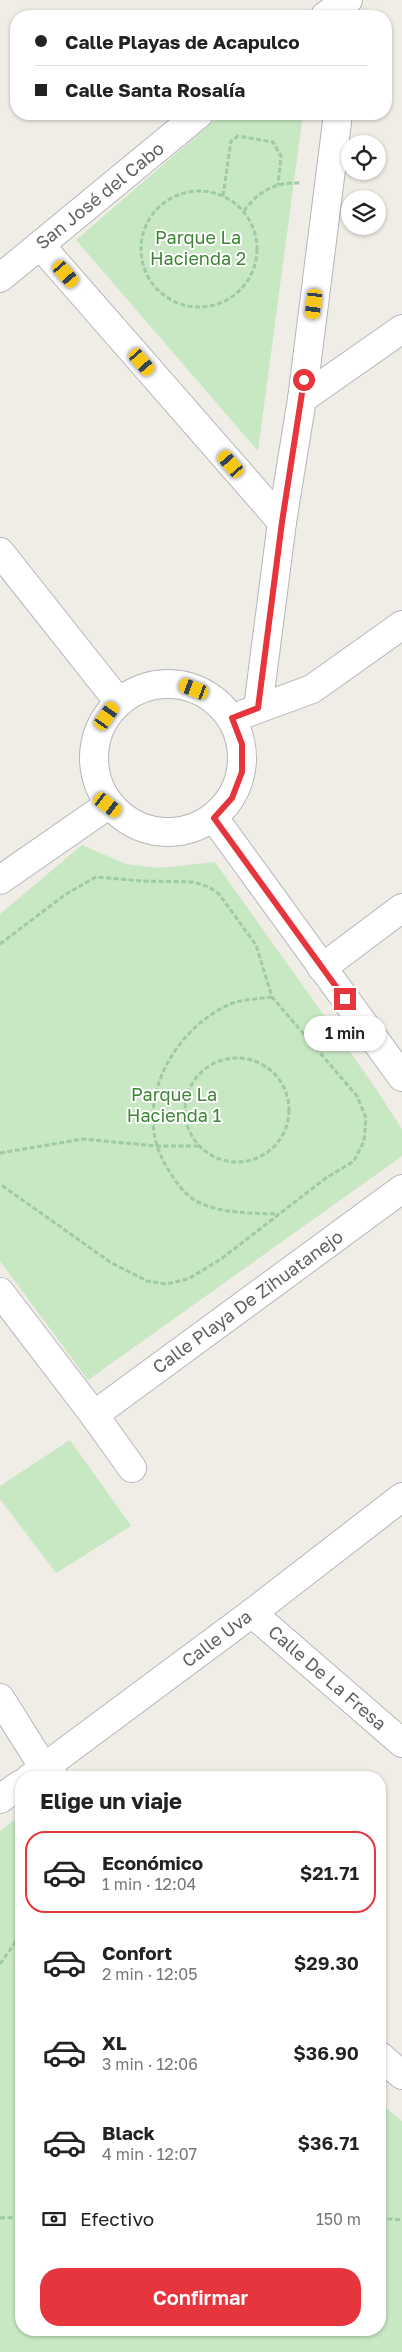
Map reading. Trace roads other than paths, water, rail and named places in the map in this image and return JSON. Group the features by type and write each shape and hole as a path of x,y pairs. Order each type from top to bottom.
{"street":[{"path":"334,10 348,0"},
{"name":"San José del Cabo","path":"0,278 192,120"},
{"path":"258,708 282,522 302,399 337,120"},
{"path":"40,244 282,522"},
{"path":"302,399 402,329"},
{"path":"0,552 118,701"},
{"path":"232,718 312,689 402,625"},
{"path":"179,683 209,695 232,718 242,744 242,772 232,798 214,818 178,833 139,829 108,805 93,770 96,732 118,701 147,685 179,683"},
{"path":"0,880 108,805"},
{"path":"214,818 402,1077"},
{"path":"322,968 402,908"},
{"name":"Calle Playa De Zihuatanejo","path":"94,1415 402,1189"},
{"path":"0,1292 132,1468"},
{"name":"Calle Uva","path":"47,1771 402,1497"},
{"name":"Calle De La Fresa","path":"252,1613 402,1743"},
{"path":"0,1698 41,1771"},
{"path":"0,1799 15,1788"},
{"path":"386,2061 402,2075"}],"park label":[{"name":"Parque La Hacienda 2","path":"198,248"},
{"name":"Parque La Hacienda 1","path":"174,1105"}]}
